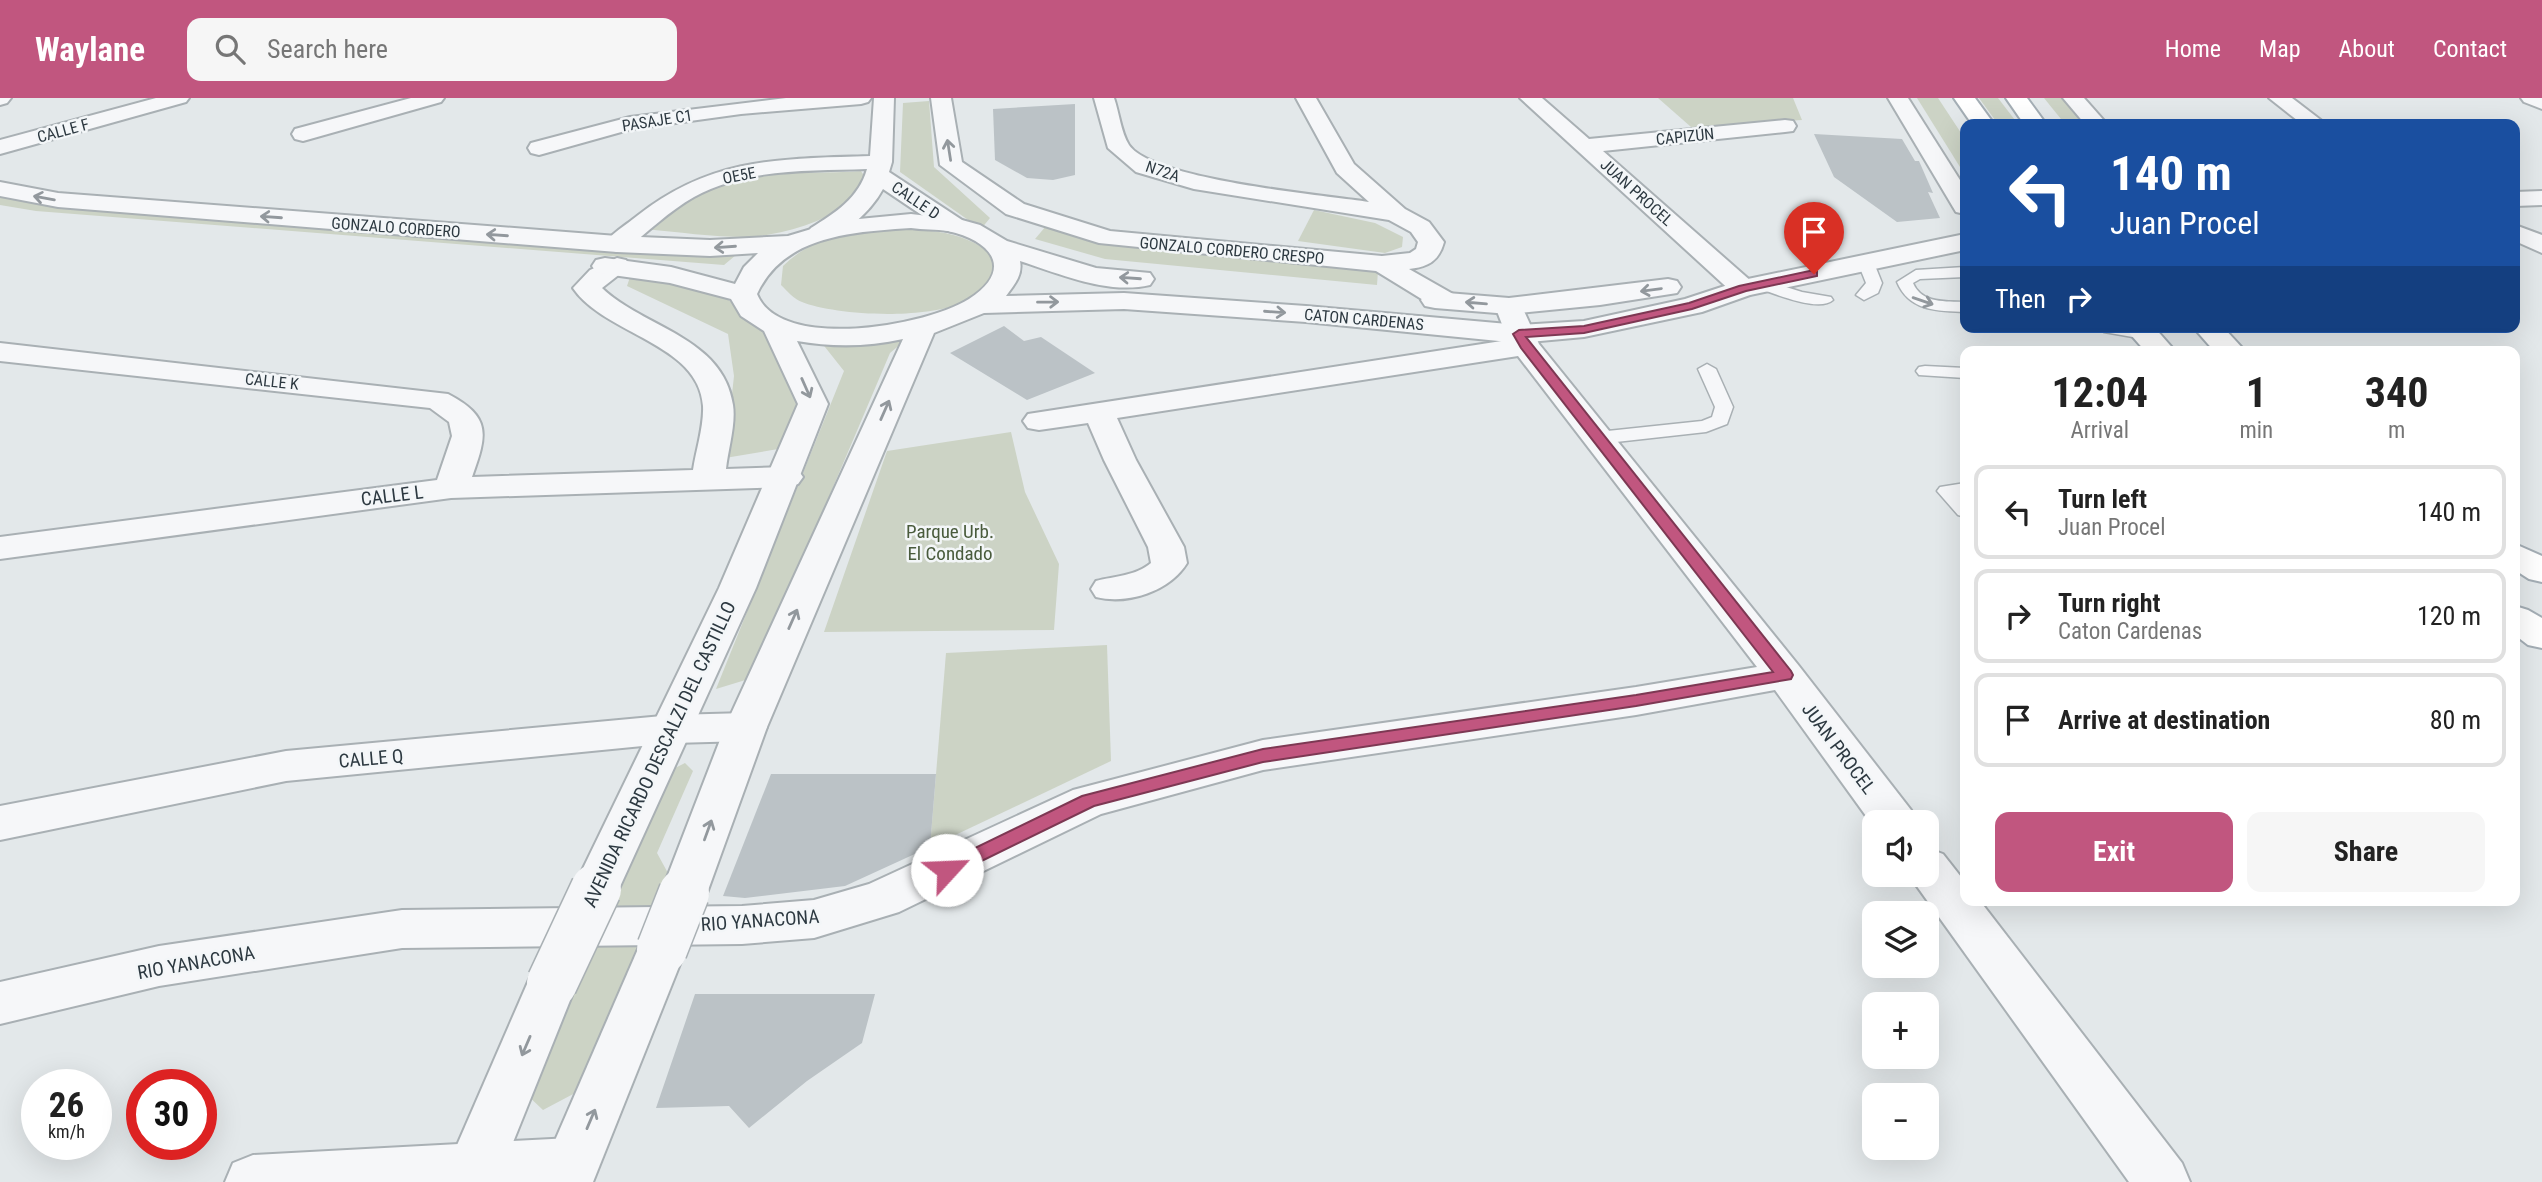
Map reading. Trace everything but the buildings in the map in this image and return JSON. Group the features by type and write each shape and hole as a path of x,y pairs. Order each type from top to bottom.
{"main road":[{"path":"1964,98 1979,119"},
{"path":"2016,98 2031,119"},
{"path":"2213,333 2226,346"},
{"path":"2520,558 2542,571"},
{"path":"2520,621 2542,636"}],"street":[{"name":"CALLE F","path":"0,147 180,98"},
{"path":"303,134 434,98"},
{"name":"PASAJE C1","path":"539,148 630,123 741,108 861,98"},
{"name":"CALLE D","path":"820,233 860,207 869,195 880,169 884,98"},
{"name":"GONZALO CORDERO CRESPO","path":"941,98 951,165 1015,208 1108,237 1382,264 1443,300"},
{"name":"N72A","path":"1104,98 1119,148 1144,167 1194,182 1396,214"},
{"path":"1306,98 1345,168 1396,214 1420,227 1431,242 1428,253 1416,260 1382,264"},
{"name":"JUAN PROCEL","path":"1530,98 1752,286"},
{"path":"1898,98 1960,199"},
{"path":"2073,98 2092,119"},
{"path":"2279,98 2308,119"},
{"path":"2531,98 2542,103"},
{"name":"CALLE F","path":"10,121 56,122 126,113"},
{"name":"CAPIZÚN","path":"1586,146 1785,126"},
{"name":"N72A","path":"1263,191 1296,190 1332,178 1345,168"},
{"name":"CALLE D","path":"880,169 953,225"},
{"name":"OE5E","path":"708,478 718,406 708,375 683,349 607,308 586,288 617,255 686,192 711,180 739,173 880,169"},
{"name":"GONZALO CORDERO","path":"0,188 58,201 617,255 671,275 743,293"},
{"path":"1272,254 1306,198"},
{"path":"2520,199 2542,198"},
{"path":"953,225 888,222 820,233 765,258 748,275 743,293 752,312 776,327 814,335 861,337 922,328 960,316 980,305 1008,278 1010,262 995,243 1015,208"},
{"name":"GONZALO CORDERO","path":"0,213 617,255 793,243"},
{"name":"CATON CARDENAS","path":"953,225 995,243 1094,276 1167,293 1310,303 1518,328 1584,329 1692,306 1752,286 1960,244"},
{"path":"2520,235 2542,246"},
{"name":"CATON CARDENAS","path":"980,305 1124,301 1167,293"},
{"name":"CATON CARDENAS","path":"1310,303 1443,300 1518,328"},
{"name":"AVENIDA RICARDO DESCALZI DEL CASTILLO","path":"471,1175 552,983 673,729 786,477 814,404 776,327"},
{"path":"253,1182 568,1173 662,949 746,727 922,328"},
{"name":"JUAN PROCEL","path":"1518,328 1598,439 1785,675 1886,810"},
{"name":"CATON CARDENAS","path":"1039,421 1100,412 1518,328"},
{"name":"CALLE K","path":"0,352 437,400 454,407 466,418 470,432 451,488"},
{"path":"1100,412 1121,460 1166,547 1169,563 1161,575 1153,579 1109,589"},
{"name":"CALLE L","path":"0,548 451,488 786,477"},
{"name":"RIO YANACONA","path":"0,1003 159,966 402,929 742,925 814,919 882,899 1088,801 1263,755 1636,701 1785,675"},
{"name":"CALLE Q","path":"0,823 286,766 673,729 746,727"},
{"path":"1939,882 2162,1182"}],"lane":[{"path":"1864,295 1872,290 1874,283 1866,263"},
{"path":"1960,272 1916,275 1905,282 1910,295 1918,302 1960,306"},
{"path":"1752,286 1825,300"},
{"path":"2128,333 2148,338"},
{"path":"1598,439 1706,426 1720,420 1724,407 1707,369"},
{"path":"1925,371 1960,373"},
{"path":"1960,490 1948,491 1960,505"}],"green space":[{"path":"1658,98 1793,98 1802,120 1691,127"},
{"path":"1917,98 1938,98 1960,131 1960,167"},
{"path":"1979,98 1998,98 2014,119 1994,119"},
{"path":"2044,98 2062,98 2080,119 2061,119"},
{"path":"929,101 934,167 990,218 981,229 900,172 903,103"},
{"path":"861,171 865,177 858,191 847,203 815,222 797,228 746,237 644,229 685,202 730,181 778,173"},
{"path":"0,194 54,203 736,255 724,265 36,211 0,205"},
{"path":"1314,210 1375,223 1403,237 1402,247 1385,253 1298,241"},
{"path":"1046,226 1378,271 1377,285 1105,259 1035,239"},
{"path":"877,229 939,232 967,240 995,256 997,272 986,289 967,302 909,313 877,314 821,308 799,301 781,285 783,266 805,249 827,239"},
{"path":"632,271 724,297 770,329 800,406 784,448 725,458 734,376 728,334 627,286"},
{"path":"908,338 890,353 752,678 716,689 844,371 821,342 880,343"},
{"name":"Parque Urb. El Condado","path":"1011,432 1025,492 1059,564 1054,630 824,632 887,451"},
{"path":"1107,645 1111,761 930,847 946,653"},
{"path":"685,763 693,771 657,853 669,875 577,1092 543,1110 524,1092 671,770"}],"route":[{"path":"947,870 1088,801 1263,755 1636,701 1785,675 1525,346 1519,334 1584,329 1692,306 1743,288 1814,274"}]}
